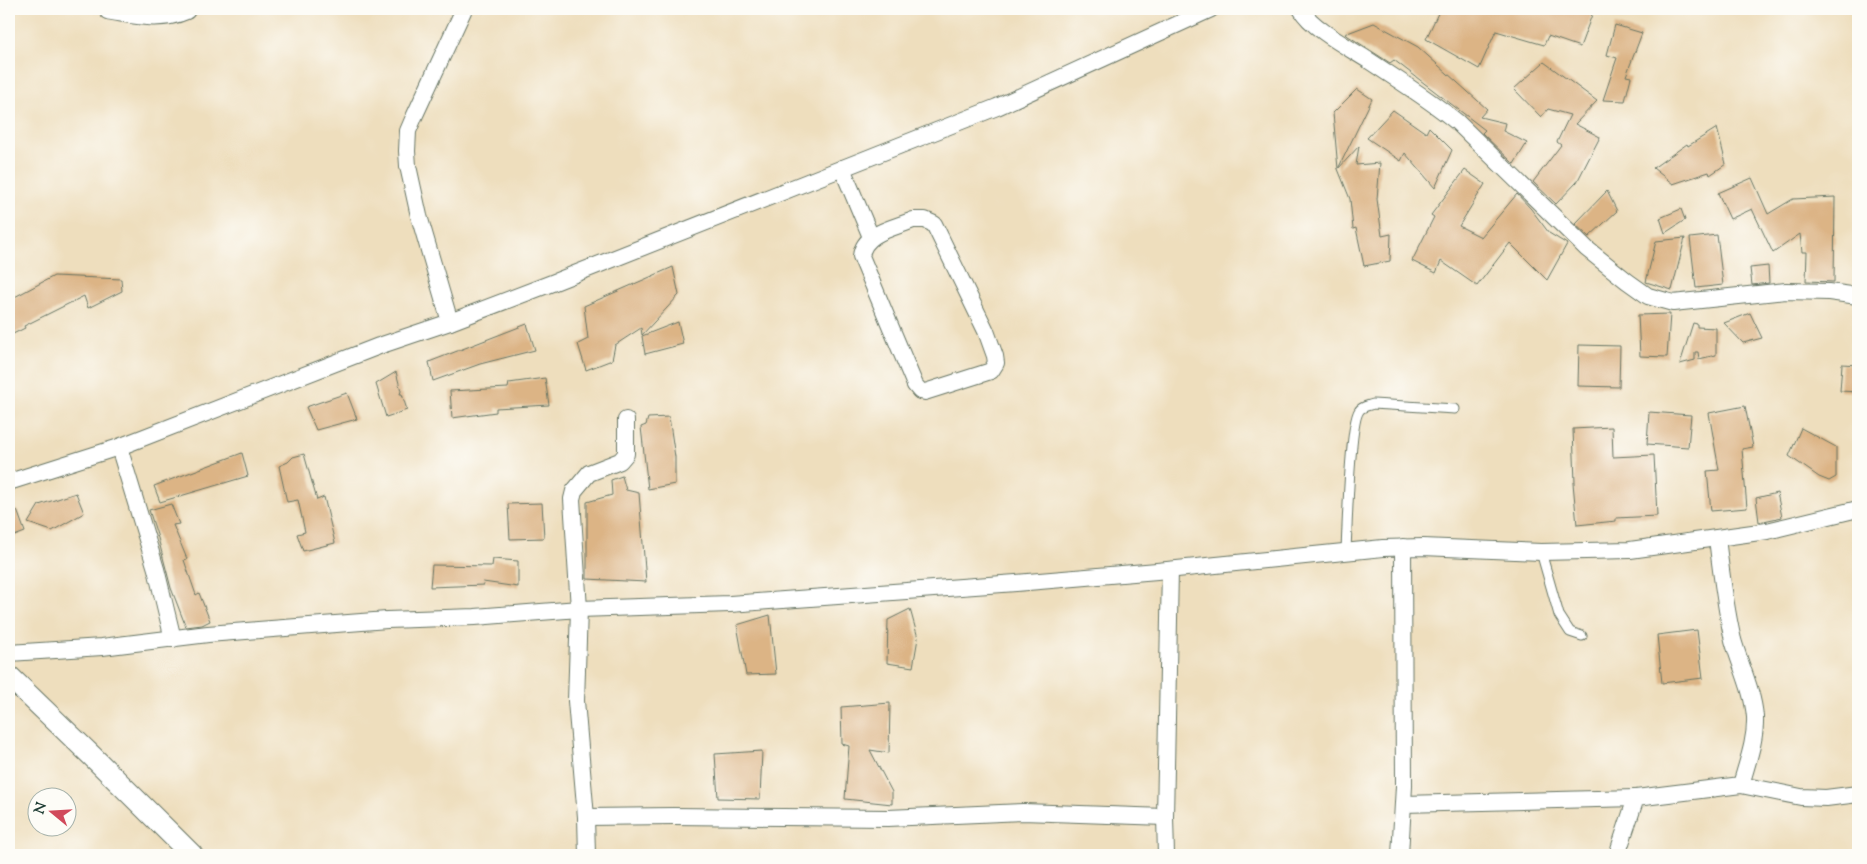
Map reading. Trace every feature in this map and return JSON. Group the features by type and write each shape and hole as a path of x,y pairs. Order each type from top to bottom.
{"street":[{"path":"108,9 149,15 172,15 185,9"},
{"path":"450,322 419,216 406,151 408,131 464,9"},
{"path":"9,482 119,447 379,346 450,322 842,168 996,107 1211,9"},
{"path":"1301,9 1304,14 1332,37 1435,104 1457,122 1587,249 1627,282 1648,296 1673,303 1786,291 1829,292 1858,296"},
{"path":"842,168 871,237"},
{"path":"914,220 925,220 934,224 989,339 996,363 991,371 925,392 920,391 915,385 861,256 865,242 871,237 914,220"},
{"path":"587,855 586,818 576,701 579,609 572,499 574,491 589,473 620,460 626,454 626,420"},
{"path":"119,447 156,569 174,639"},
{"path":"9,653 102,647 208,634 347,623 475,617 579,609 730,604 1016,584 1403,547 1541,552 1630,550 1767,531 1858,509"},
{"path":"1717,538 1725,603 1739,662 1749,690 1754,716 1754,733 1741,785"},
{"path":"1400,855 1403,804 1403,547"},
{"path":"1166,855 1165,817 1170,570"},
{"path":"9,677 93,756 192,855"},
{"path":"1403,804 1636,798 1741,785 1801,797 1826,798 1858,794"},
{"path":"1616,855 1636,798"},
{"path":"586,818 673,816 888,818 1023,812 1165,817"}],"lane":[{"path":"1346,551 1353,438 1358,412 1364,407 1373,404 1455,409"},
{"path":"1541,552 1559,615 1570,632 1582,636"}],"building":[{"path":"1440,9 1576,9 1593,12 1580,47 1548,36 1544,45 1496,31 1479,69 1426,39"},
{"path":"1374,23 1418,47 1487,109 1480,117 1505,123 1503,131 1527,143 1514,164 1482,133 1485,130 1394,60 1390,63 1345,34"},
{"path":"1615,25 1642,33 1626,76 1631,77 1625,101 1603,100 1617,58 1607,55"},
{"path":"1544,62 1597,101 1575,124 1600,137 1577,182 1556,204 1533,182 1561,145 1557,142 1570,115 1548,109 1541,117 1514,89"},
{"path":"1357,89 1372,99 1338,169 1333,113"},
{"path":"1393,110 1426,133 1429,127 1452,150 1435,188 1405,153 1401,161 1367,138"},
{"path":"1717,128 1726,164 1710,175 1709,172 1673,184 1653,168 1687,144 1688,146"},
{"path":"1359,146 1356,165 1380,163 1377,199 1382,236 1391,234 1390,261 1364,266 1356,228 1353,229 1350,199 1338,169"},
{"path":"1465,170 1485,184 1459,226 1481,237 1517,194 1549,233 1567,244 1547,280 1510,243 1477,286 1441,261 1436,273 1412,261 1434,217 1431,215"},
{"path":"1752,178 1768,214 1793,199 1835,197 1834,282 1806,281 1807,252 1802,252 1800,234 1773,253 1752,209 1730,219 1718,193"},
{"path":"1607,191 1617,211 1589,237 1575,224"},
{"path":"1681,209 1685,220 1665,233 1660,218"},
{"path":"1717,235 1723,285 1696,288 1690,238"},
{"path":"1685,238 1672,290 1646,282 1656,241"},
{"path":"1768,266 1769,283 1752,285 1750,268"},
{"path":"673,267 679,295 642,335 641,328 615,345 612,360 586,370 578,344 588,339 584,306"},
{"path":"54,276 121,279 122,291 88,308 84,296 24,326 25,328 9,336 9,300"},
{"path":"1750,313 1762,338 1743,343 1724,323"},
{"path":"1670,314 1667,357 1640,356 1638,315"},
{"path":"678,322 683,344 645,354 642,336"},
{"path":"1693,323 1697,324 1697,327 1716,328 1716,355 1699,359 1698,352 1695,352 1695,360 1680,364"},
{"path":"527,324 535,350 480,364 433,381 429,362"},
{"path":"1579,345 1620,346 1619,387 1578,386"},
{"path":"1842,364 1858,365 1858,392 1840,391"},
{"path":"396,372 401,391 400,394 402,394 407,410 386,417 376,384"},
{"path":"545,378 549,405 496,408 496,412 452,418 450,391 508,388 509,383"},
{"path":"347,393 357,419 316,430 306,407"},
{"path":"1745,406 1753,447 1742,449 1747,508 1711,511 1707,471 1719,470 1709,413"},
{"path":"1649,412 1691,415 1688,447 1647,444"},
{"path":"669,417 675,457 675,484 648,489 641,427 646,425 648,418"},
{"path":"1612,427 1613,457 1654,455 1657,516 1616,518 1616,521 1577,525 1573,483 1575,483 1573,429"},
{"path":"1801,428 1836,447 1836,477 1829,481 1819,477 1789,456"},
{"path":"242,453 248,476 160,502 154,486"},
{"path":"304,454 317,500 324,497 335,543 303,551 297,534 305,532 298,500 287,502 279,466 288,462 293,457"},
{"path":"622,476 626,490 639,493 646,582 587,579 587,502 612,495 611,480"},
{"path":"76,493 84,513 52,531 28,523 39,505"},
{"path":"1777,493 1782,517 1759,522 1756,498"},
{"path":"542,503 544,538 510,539 508,504"},
{"path":"171,504 179,524 173,525 187,559 184,560 196,595 199,593 210,621 202,625 186,627 171,588 149,510"},
{"path":"17,510 25,532 9,538 9,514"},
{"path":"493,559 518,561 518,587 483,582 484,585 430,587 432,565 492,566"},
{"path":"910,609 918,638 913,667 887,663 888,620"},
{"path":"770,615 776,674 746,675 737,625"},
{"path":"1697,630 1703,678 1662,683 1657,635"},
{"path":"890,703 889,753 870,750 892,792 892,804 845,799 849,746 842,744 841,707"},
{"path":"762,751 760,799 718,798 715,754"}]}
